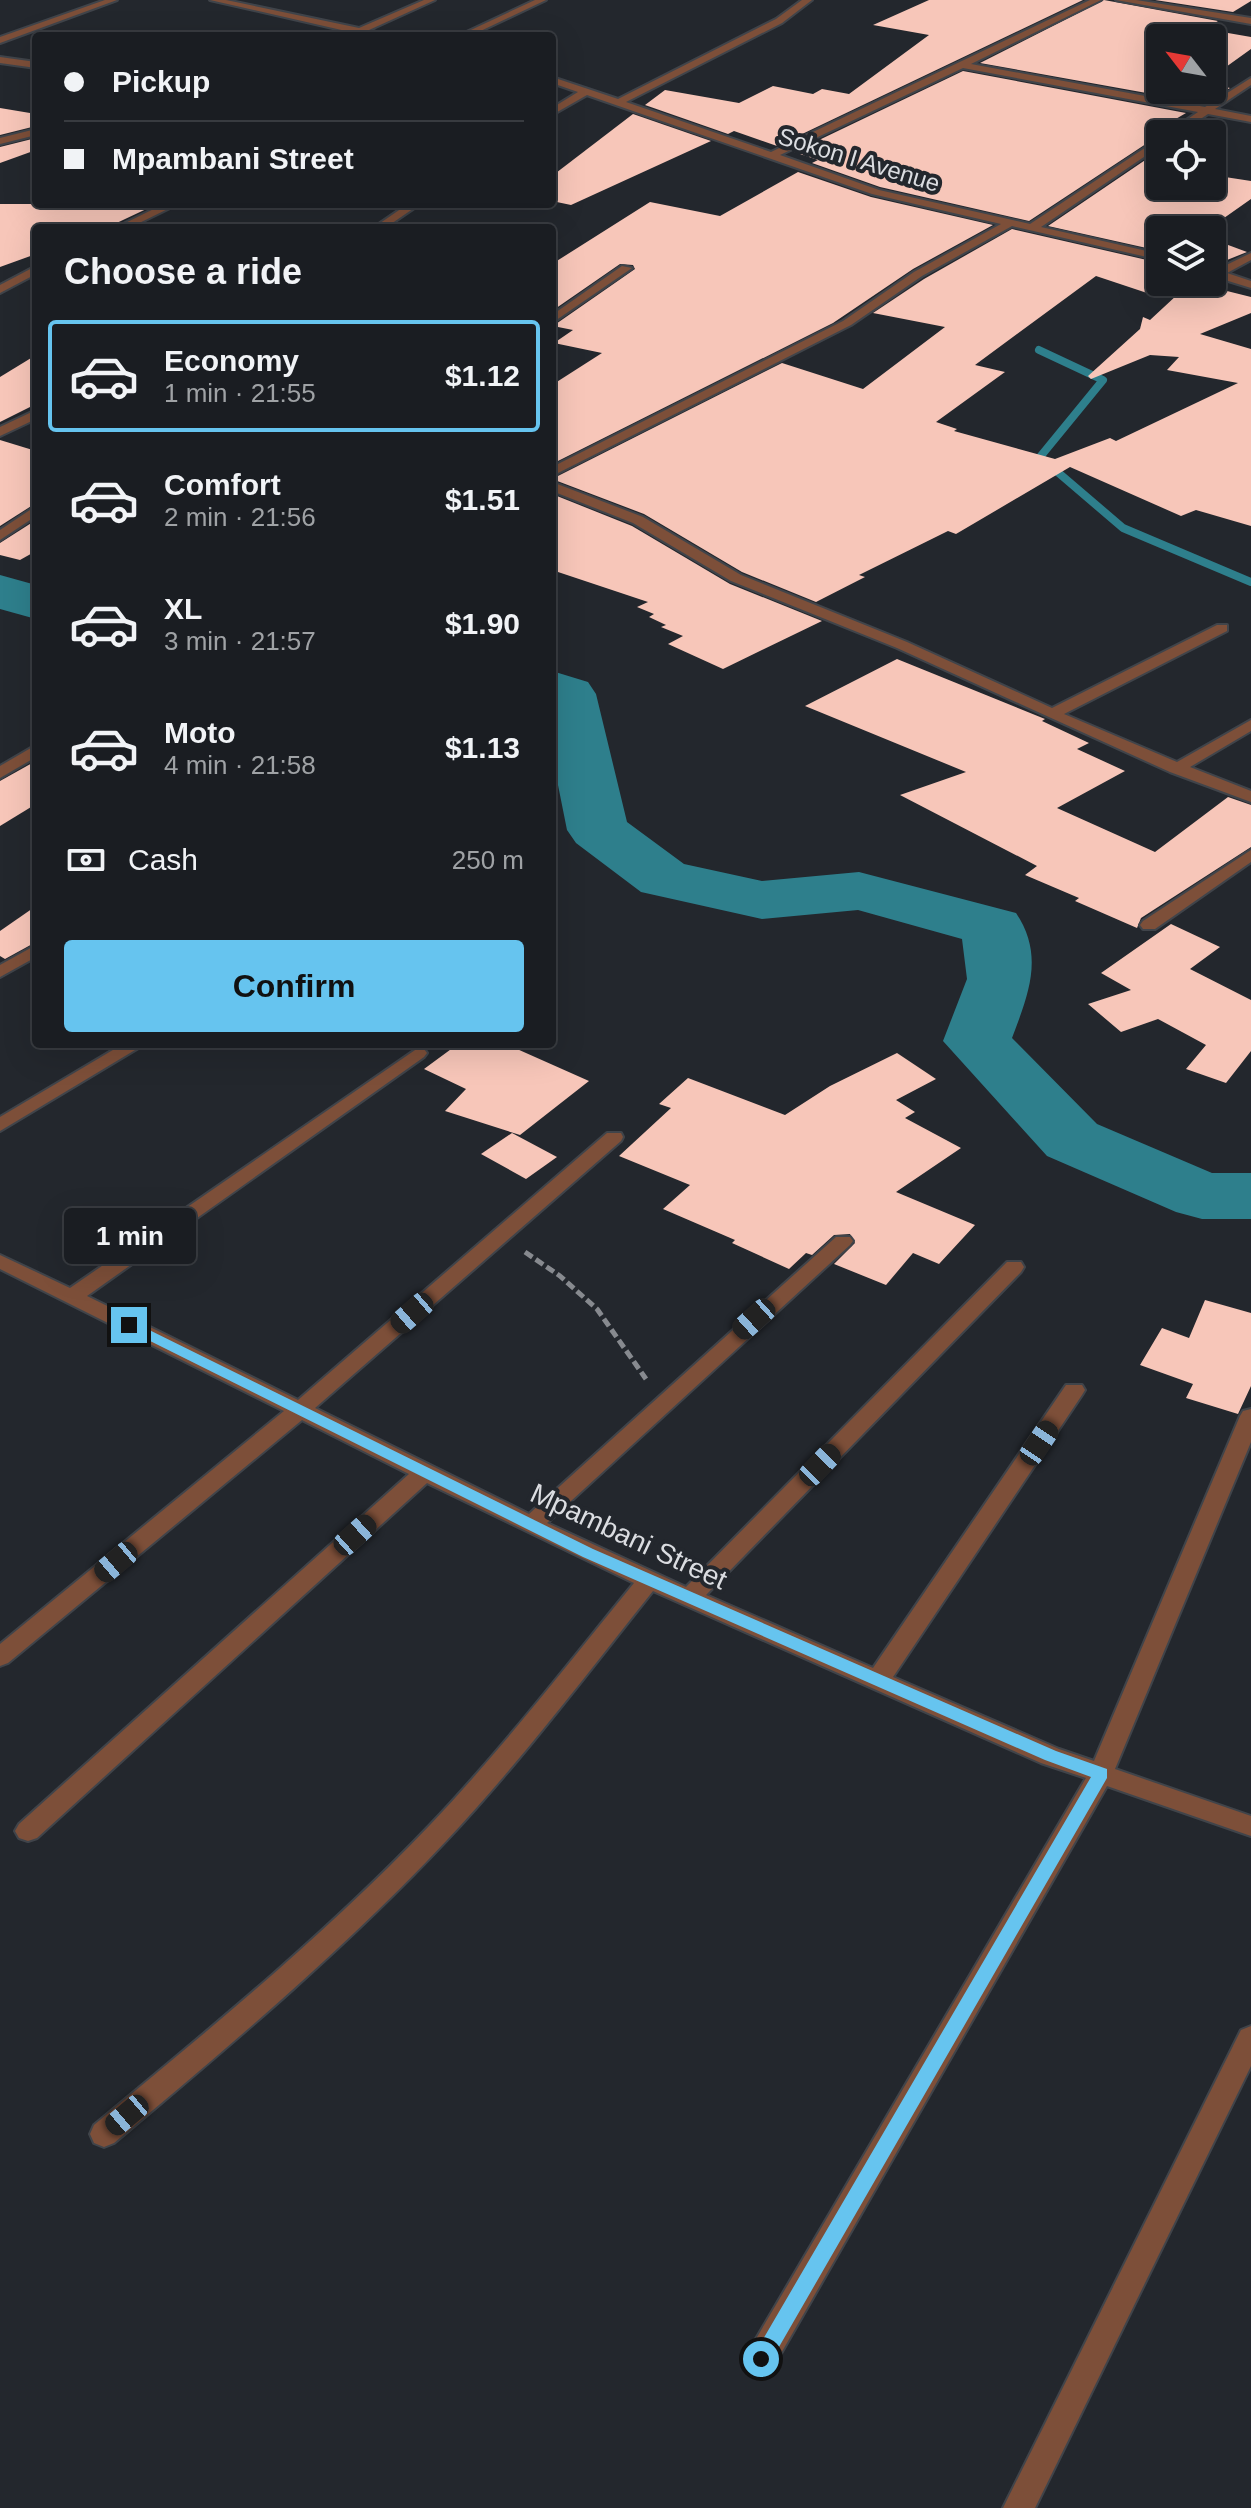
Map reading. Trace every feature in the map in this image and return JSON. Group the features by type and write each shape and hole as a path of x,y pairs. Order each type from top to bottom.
{"street":[{"path":"0,40 113,0"},
{"path":"214,0 365,32"},
{"path":"346,32 431,0"},
{"path":"472,32 542,0"},
{"path":"618,103 754,34 808,0"},
{"path":"771,156 1097,0"},
{"path":"1120,0 1251,21"},
{"path":"265,11 277,6"},
{"path":"0,60 32,64"},
{"path":"963,65 1251,119"},
{"name":"Sokon I Avenue","path":"556,81 876,192 1146,254"},
{"path":"1192,120 1251,81"},
{"path":"556,110 587,91"},
{"path":"0,141 32,133"},
{"path":"1033,227 1146,150"},
{"path":"129,224 164,208"},
{"path":"384,224 409,208"},
{"path":"556,470 847,323 928,268 1010,223"},
{"path":"1226,267 1251,256"},
{"path":"556,317 626,268"},
{"path":"0,290 32,271"},
{"path":"1226,277 1251,285"},
{"path":"0,432 32,416"},
{"path":"556,488 638,520 736,578 902,645 1176,769 1251,797"},
{"path":"0,536 32,513"},
{"path":"1052,714 1222,628"},
{"path":"1176,769 1251,725"},
{"path":"0,773 32,753"},
{"path":"1149,925 1251,855"},
{"path":"0,972 32,952"},
{"path":"0,1125 129,1048"},
{"path":"71,1297 418,1053"},
{"path":"0,1657 301,1409 614,1137"},
{"path":"531,1525 843,1241"},
{"name":"Mpambani Street","path":"0,1261 531,1525 649,1580 1050,1756 1251,1826"},
{"path":"690,1597 1014,1267"},
{"path":"878,1680 1074,1390"},
{"path":"761,2359 1101,1774 1251,1416"},
{"path":"28,1831 425,1472"},
{"path":"104,2134 286,1981 400,1872 505,1757 649,1580"},
{"path":"1019,2508 1251,2038"}],"path":[{"path":"500,1236 560,1276 597,1309 664,1402"}],"building":[{"path":"929,0 1083,0 777,146 734,131 728,134 645,105 665,90 739,103 773,86 813,94 822,89 849,94 929,35 873,25"},
{"path":"1104,0 1218,21 1213,24 1146,24 1146,93 980,63"},
{"path":"1155,0 1251,0 1251,1 1233,12"},
{"path":"1226,33 1251,37 1251,49 1226,67"},
{"path":"963,71 1186,113 1174,120 1146,120 1146,144 1029,221 880,187 812,163 818,160 794,152"},
{"path":"0,108 32,113 32,127 0,135"},
{"path":"633,114 711,141 571,205 556,202 556,173"},
{"path":"32,139 32,151 0,163 0,147"},
{"path":"1146,160 1146,200 1226,200 1226,177 1251,181 1251,199 1226,217 1146,216 1146,248 1048,226"},
{"path":"798,172 871,197 993,225 913,269 833,323 556,462 556,382 602,353 556,343 573,330 556,327 556,324 635,269 633,265 620,264 556,308 556,261 650,202 720,216"},
{"path":"0,204 32,204 32,208 148,208 114,224 32,224 32,255 0,267"},
{"path":"1012,229 1146,260 1146,293 1096,276 975,365 1005,372 936,422 957,429 954,431 1055,459 1110,438 1116,441 1238,383 1167,370 1179,357 1150,355 1091,379 1088,376 1140,329 1143,317 1150,320 1176,296 1226,296 1226,291 1251,297 1251,313 1200,334 1251,349 1251,526 1196,510 1181,516 1070,467 956,534 948,531 859,575 865,577 816,602 742,572 644,514 556,481 556,477 782,363 863,389 945,327 873,313 924,279"},
{"path":"1226,244 1247,252 1226,260"},
{"path":"32,357 32,406 0,422 0,377"},
{"path":"0,440 32,450 32,506 0,526"},
{"path":"556,496 632,526 730,584 822,621 723,669 668,644 683,636 661,627 666,625 649,617 654,614 637,607 648,602 556,571"},
{"path":"32,523 32,553 20,560 0,555 0,543"},
{"path":"897,659 1045,719 1042,721 1089,743 1077,749 1125,771 1057,808 1155,852 1228,797 1251,805 1251,847 1141,918 1137,928 1025,875 1037,866 900,795 966,772 805,706"},
{"path":"32,763 32,806 0,826 0,781"},
{"path":"32,909 32,944 5,959 0,956 0,931"},
{"path":"1171,924 1220,947 1190,969 1251,1000 1251,1051 1226,1083 1186,1069 1206,1045 1158,1019 1121,1032 1088,1004 1131,990 1101,973"},
{"path":"453,1048 515,1048 589,1081 520,1135 445,1111 466,1089 424,1069"},
{"path":"897,1053 936,1079 896,1100 915,1112 905,1118 961,1148 896,1192 975,1225 939,1264 913,1253 886,1285 834,1264 855,1243 850,1234 834,1235 812,1255 806,1253 789,1269 732,1243 735,1240 663,1209 690,1185 619,1156 671,1108 659,1104 688,1078 785,1115 830,1086"},
{"path":"512,1133 557,1157 526,1179 481,1154"},
{"path":"1205,1300 1251,1313 1251,1386 1238,1414 1186,1398 1193,1384 1140,1365 1162,1328 1189,1338"}],"waterway":[{"path":"1039,350 1103,380 1040,457 1123,528 1251,582"},
{"path":"0,591 32,602"},
{"path":"556,690 568,694 598,830 663,879 762,900 859,891 993,927 1000,979 977,1041 1072,1140 1202,1196 1251,1196"}],"route":[{"path":"129,1325 588,1553 1050,1756 1101,1774 761,2359"}]}
